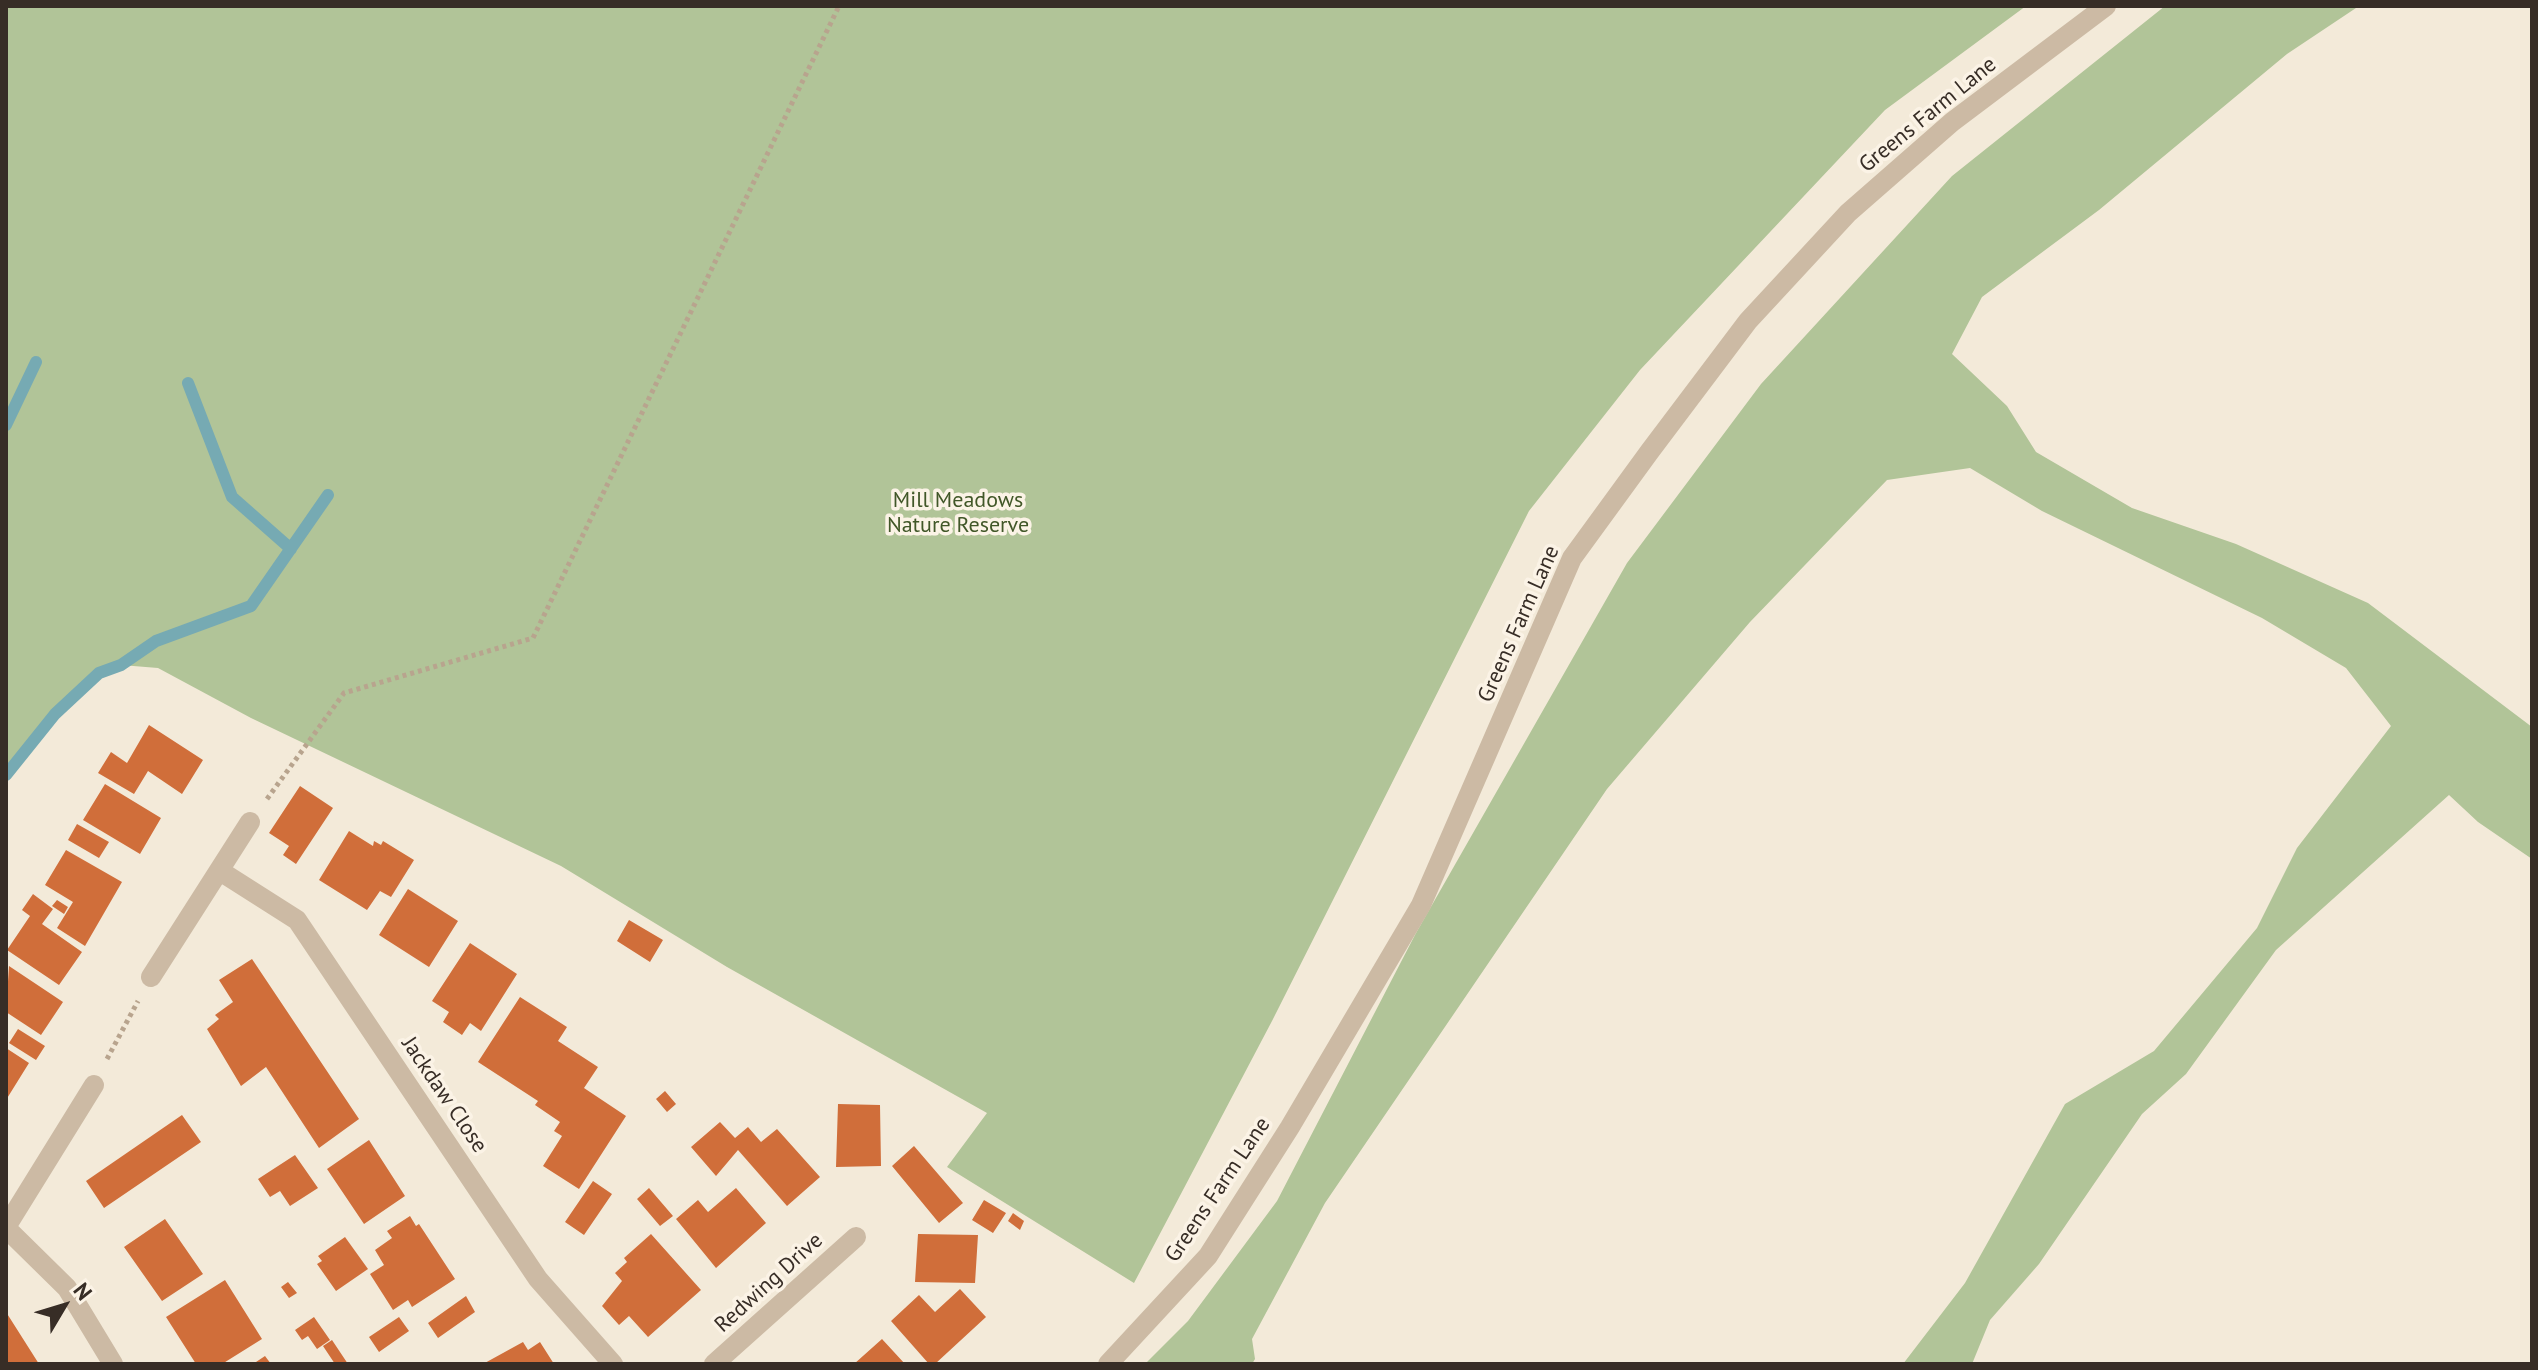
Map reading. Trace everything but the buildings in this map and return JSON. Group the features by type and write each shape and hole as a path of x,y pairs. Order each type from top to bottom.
{"street":[{"name":"Greens Farm Lane","path":"1108,1364 1208,1256 1290,1127 1421,905 1572,558 1650,451 1748,321 1848,213 1952,122 2106,6"},
{"path":"151,977 250,822"},
{"name":"Jackdaw Close","path":"220,871 297,920 538,1279 613,1364"},
{"path":"94,1085 6,1227 67,1288 113,1364"},
{"name":"Redwing Drive","path":"714,1364 856,1237"}],"path":[{"path":"250,822 344,693 533,638 839,6"},
{"path":"94,1085 151,977"}],"green space":[{"name":"Mill Meadows Nature Reserve","path":"6,6 2026,6 1885,110 1640,370 1529,511 1272,1021 1134,1283 947,1167 987,1113 727,967 561,866 251,718 158,668 121,665 99,673 55,714 6,775"},
{"path":"2165,6 2359,6 2287,54 2099,210 1982,297 1952,354 2007,406 2036,452 2132,508 2236,544 2368,603 2532,727 2532,859 2478,822 2449,795 2276,950 2186,1074 2142,1114 2039,1264 1990,1320 1972,1364 1903,1364 1965,1283 2065,1104 2154,1051 2257,928 2297,848 2391,726 2346,668 2262,618 2042,511 1970,468 1887,480 1750,622 1607,789 1325,1203 1252,1339 1255,1359 1252,1364 1145,1364 1188,1321 1277,1201 1416,933 1627,563 1761,384 1952,176"}],"waterway":[{"path":"6,425 36,362"},
{"path":"188,383 232,497 291,549"},
{"path":"6,775 55,714 99,673 121,665 156,641 251,606 328,495"}]}
